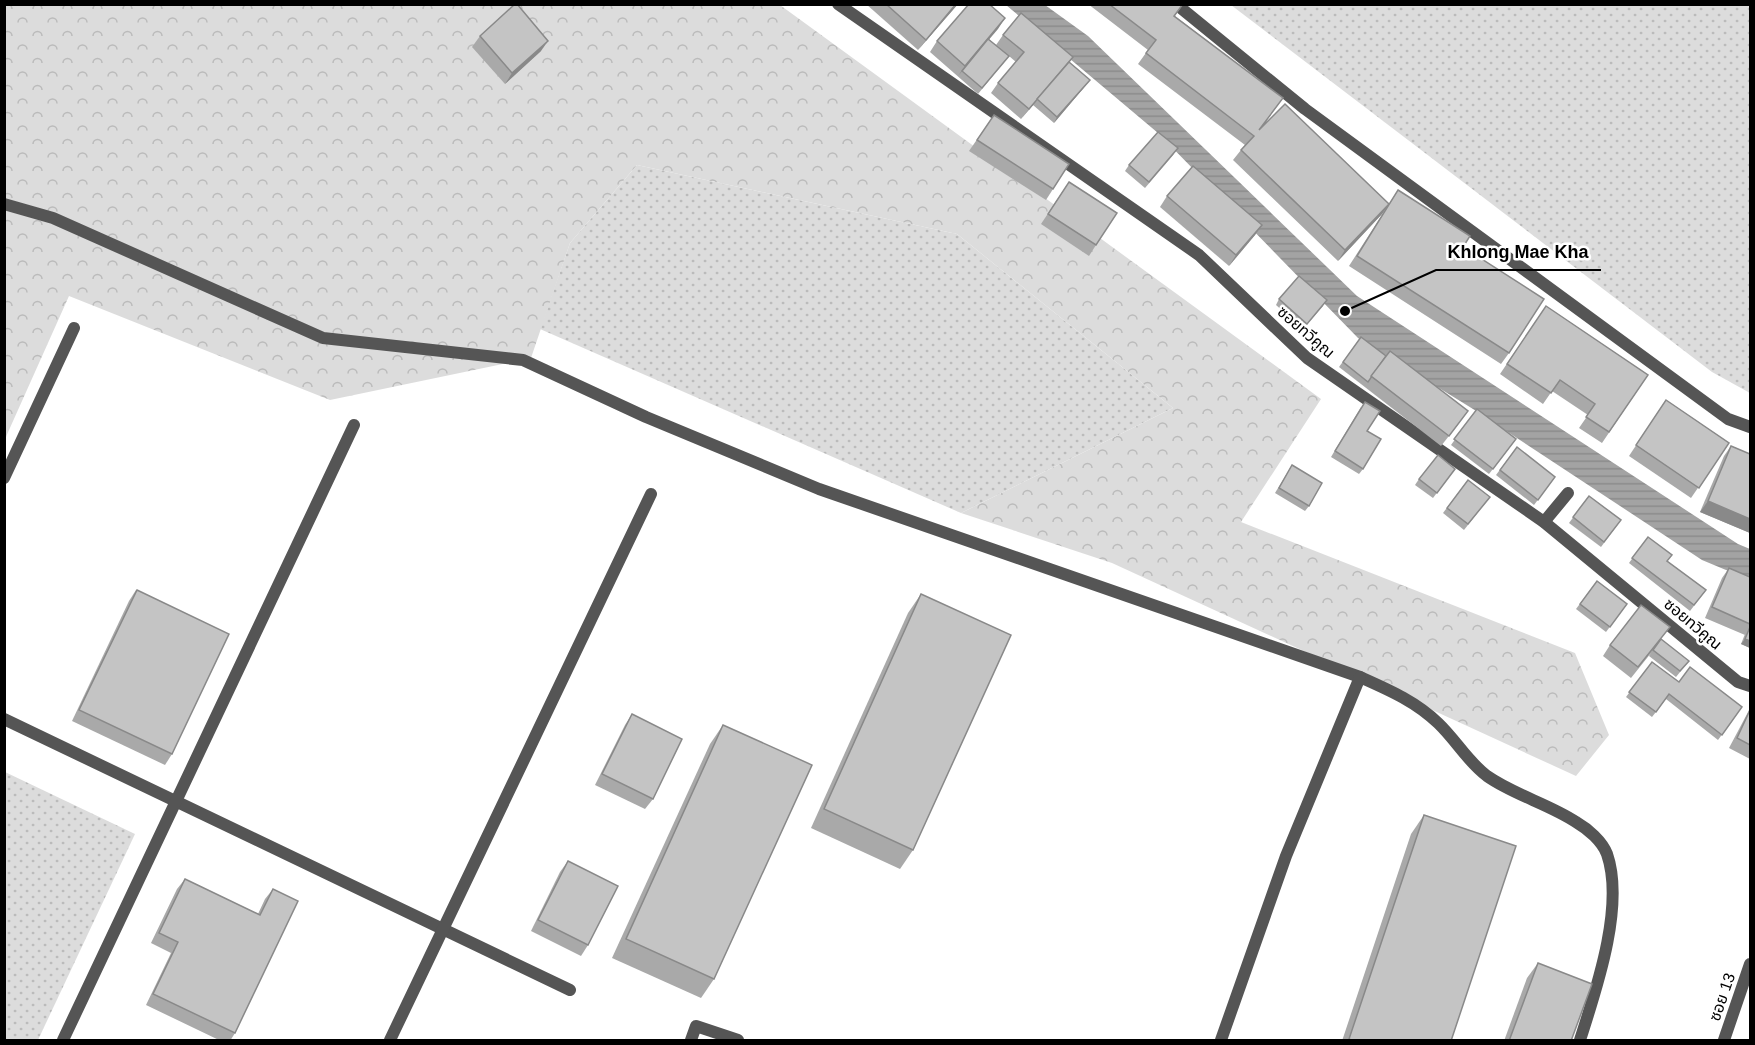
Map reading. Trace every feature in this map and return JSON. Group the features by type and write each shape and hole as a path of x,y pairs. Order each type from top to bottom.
{"street":[{"name":"ซอยทวีคูณ","path":"838,4 1199,255 1307,358 1544,522 1738,682 1750,686"},
{"path":"1176,4 1305,109 1728,419 1750,427"},
{"path":"4,204 53,218 323,338 523,360 646,417 819,489 1360,677 1409,699 1439,723 1477,768 1491,778 1577,822 1594,835 1607,852 1611,874 1611,928 1603,965 1580,1041"},
{"path":"4,478 74,328"},
{"path":"63,1041 354,425"},
{"path":"1544,522 1568,493"},
{"path":"390,1041 651,494"},
{"path":"1221,1041 1286,856 1360,677"},
{"path":"4,719 570,990"},
{"name":"ซอย 13","path":"1724,1041 1750,964"},
{"path":"690,1041 696,1026 738,1041"}],"green space":[{"path":"5,5 780,5 1321,399 1241,522 1575,653 1609,735 1576,776 1112,563 961,513 1173,408 957,234 637,165 570,243 531,358 330,400 69,296 5,439"},
{"path":"1231,5 1750,5 1750,393 1712,372"},
{"path":"637,165 957,234 1173,408 961,513 540,329 570,243"},
{"path":"5,772 135,834 38,1040 5,1040"}],"shaded area":[{"path":"1006,5 1045,5 1088,36 1357,296 1738,544 1750,549 1750,580 1702,560 1473,409 1358,338 1158,133"}],"building":[{"path":"515,4 548,41 512,73 480,36"},
{"path":"886,4 956,4 926,40"},
{"path":"969,4 989,4 1005,18 965,66 937,41"},
{"path":"1109,4 1183,4 1174,16 1283,98 1259,130 1285,104 1389,204 1345,250 1241,150 1254,136 1146,53 1156,40"},
{"path":"1021,13 1073,57 1029,109 998,83 1024,52 1003,35"},
{"path":"988,39 1009,56 982,88 962,71"},
{"path":"1069,62 1090,80 1057,117 1037,99"},
{"path":"994,115 1069,164 1053,189 977,140"},
{"path":"1158,132 1178,148 1149,182 1129,165"},
{"path":"1193,166 1262,225 1236,255 1167,196"},
{"path":"1069,182 1117,213 1096,245 1048,214"},
{"path":"1398,190 1470,236 1463,247 1544,299 1509,353 1357,256"},
{"path":"1299,276 1327,300 1307,324 1279,299"},
{"path":"1546,306 1648,375 1609,432 1586,417 1595,404 1560,380 1551,393 1507,364"},
{"path":"1361,337 1386,356 1368,382 1343,362"},
{"path":"1390,351 1468,411 1449,436 1371,376"},
{"path":"1666,400 1729,443 1699,488 1636,445"},
{"path":"1365,402 1380,411 1367,431 1381,439 1363,469 1335,451"},
{"path":"1477,409 1516,439 1493,469 1454,439"},
{"path":"1731,446 1750,454 1750,519 1708,501"},
{"path":"1517,447 1555,477 1538,500 1500,470"},
{"path":"1438,455 1455,469 1437,493 1419,479"},
{"path":"1292,465 1322,483 1309,506 1279,488"},
{"path":"1468,480 1490,497 1468,524 1447,508"},
{"path":"1589,496 1621,520 1604,542 1573,517"},
{"path":"1648,537 1672,555 1667,561 1706,590 1694,605 1632,558"},
{"path":"1729,568 1750,577 1750,624 1712,607"},
{"path":"1597,581 1627,604 1610,627 1580,604"},
{"path":"137,590 229,634 172,754 79,710"},
{"path":"921,594 1011,635 913,850 824,809"},
{"path":"1641,605 1670,627 1638,667 1610,645"},
{"path":"1750,627 1750,641 1745,639"},
{"path":"1661,639 1689,661 1680,671 1653,650"},
{"path":"1652,662 1679,682 1690,667 1742,707 1722,735 1669,694 1656,712 1629,692"},
{"path":"1750,710 1750,745 1737,738"},
{"path":"632,714 682,739 653,799 602,774"},
{"path":"723,725 812,765 714,979 626,939"},
{"path":"1424,815 1516,846 1451,1041 1353,1041 1349,1039"},
{"path":"568,861 618,886 588,945 538,920"},
{"path":"185,879 260,915 273,889 298,901 235,1033 153,994 178,942 159,933"},
{"path":"1538,963 1592,984 1571,1041 1509,1041"}],"place":[{"name":"Khlong Mae Kha","path":"1345,311"}]}
